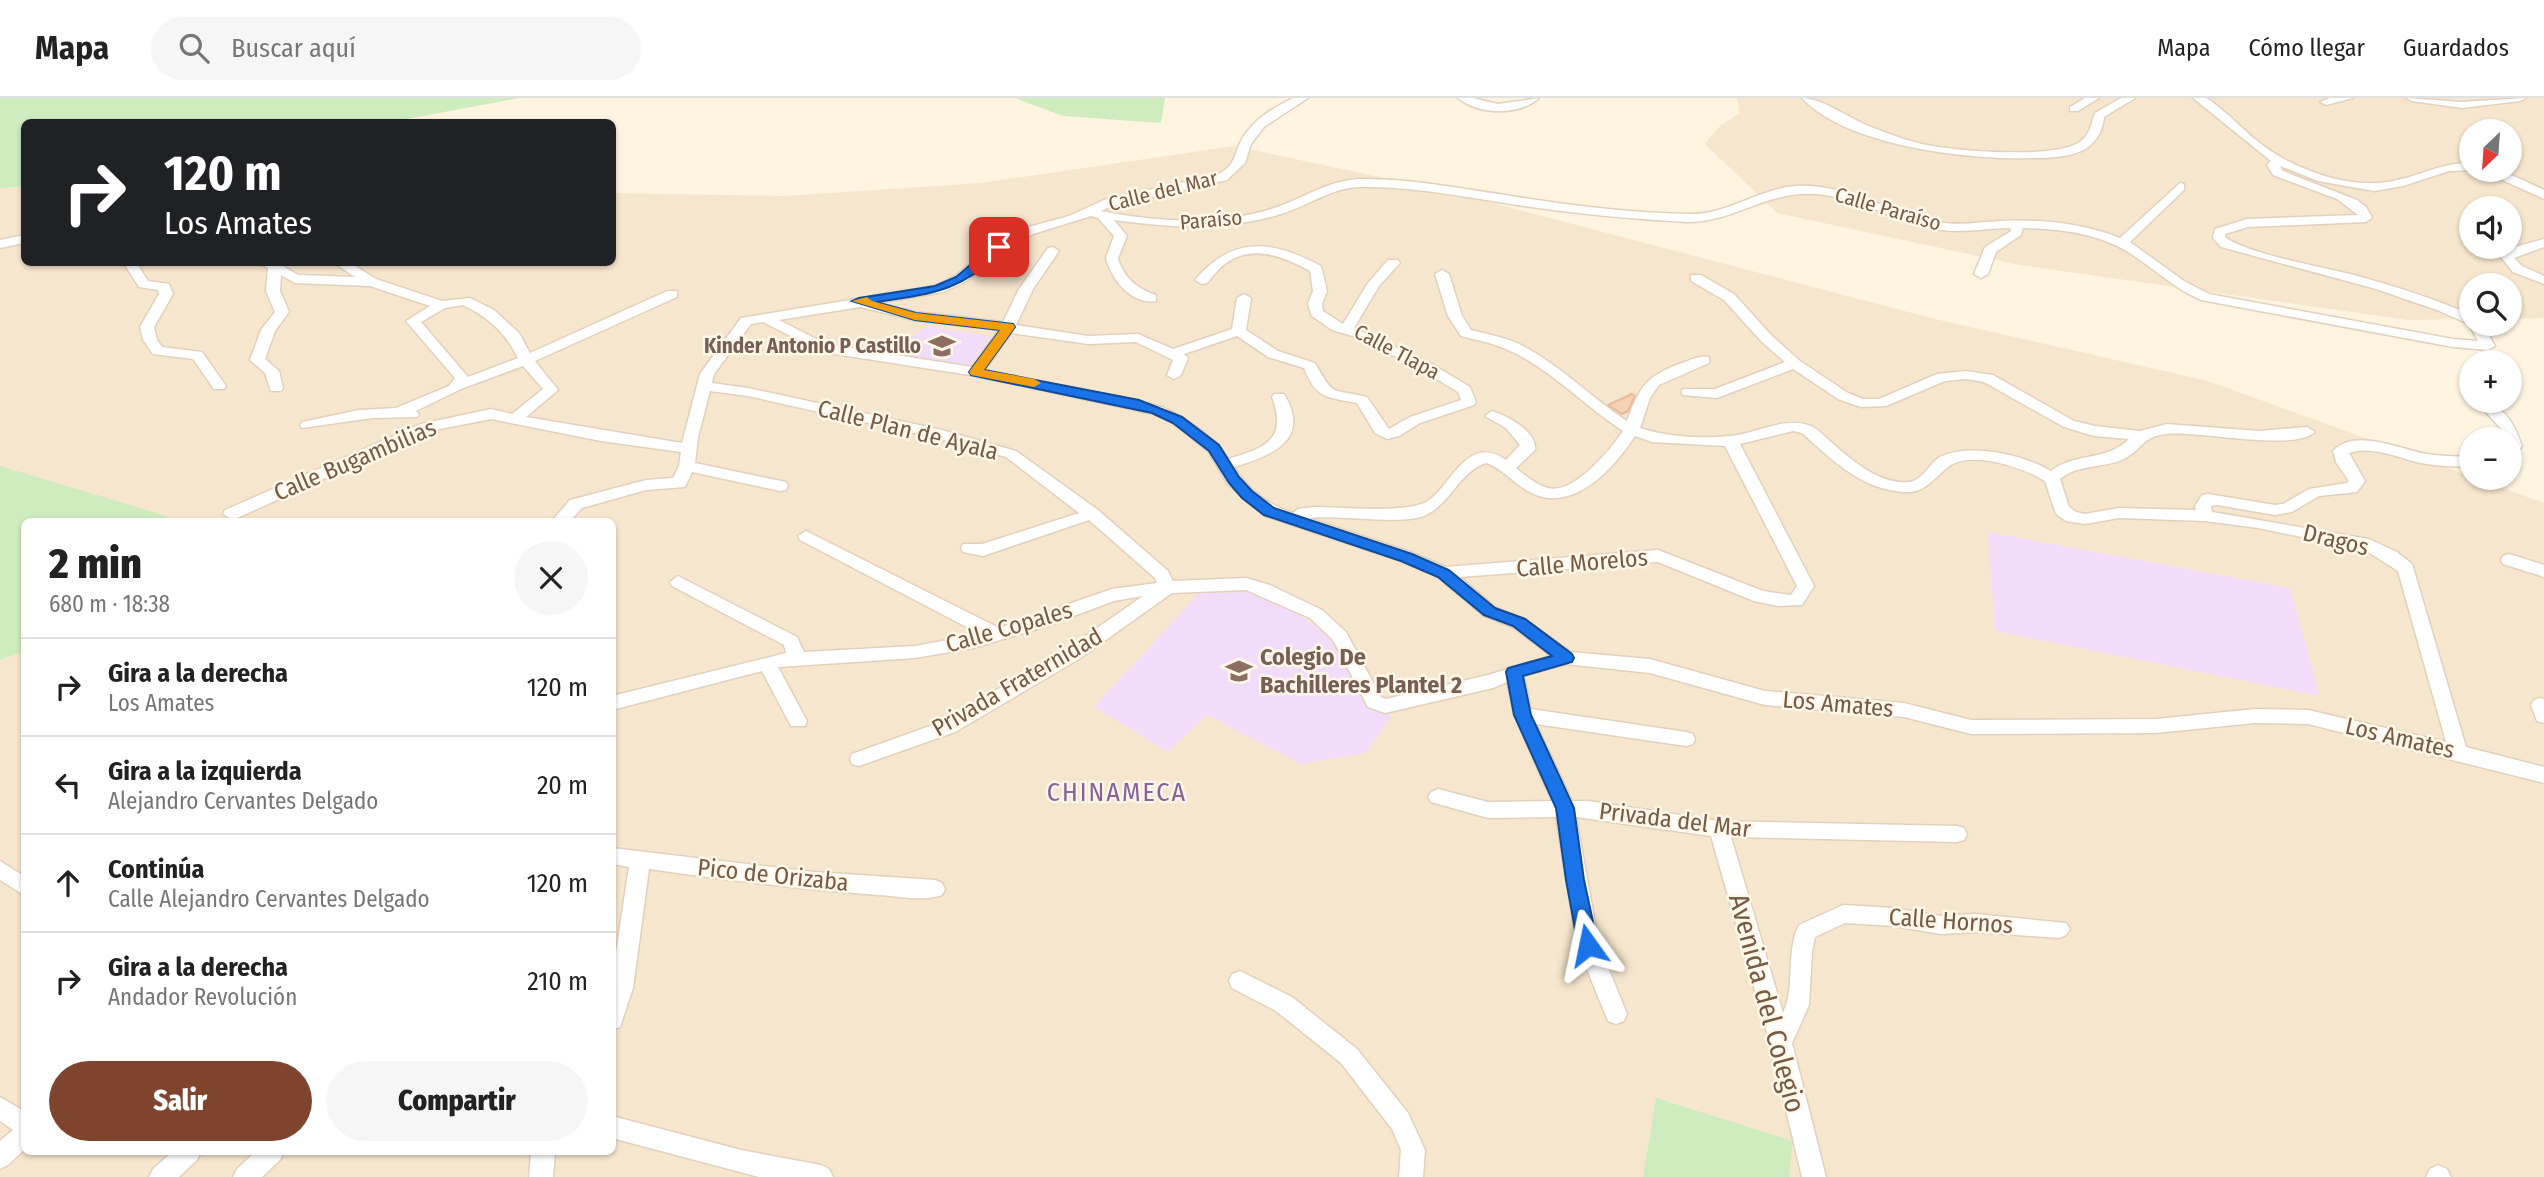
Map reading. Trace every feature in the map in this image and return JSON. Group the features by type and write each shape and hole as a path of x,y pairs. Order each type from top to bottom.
{"street":[{"name":"Calle del Mar","path":"563,518 576,504 646,485 679,483 687,467 690,437 707,374 746,321 938,289 960,279 1015,237 1095,213 1108,203 1223,177 1236,170 1243,160 1249,138 1257,127 1284,106 1302,98"},
{"path":"1464,98 1486,108 1503,108 1533,98"},
{"path":"1808,98 1840,118 1923,148 2042,155 2074,150 2088,142 2098,127 2099,116 2129,98"},
{"path":"2074,109 2093,98"},
{"path":"2199,98 2284,160 2337,182 2360,187 2387,186 2443,169 2459,168"},
{"path":"2217,98 2284,160 2355,178 2371,177 2443,160 2459,161"},
{"path":"2326,102 2347,98"},
{"path":"2412,98 2462,104 2520,98"},
{"path":"2284,160 2273,165 2277,172 2337,195 2361,208 2366,218 2247,223 2219,232 2219,238 2226,244 2399,290 2459,314"},
{"path":"2522,178 2535,183 2541,193"},
{"path":"2515,182 2541,193"},
{"name":"Calle Paraíso","path":"1329,189 1358,183 1452,190 1579,209 1693,218 1722,214 1783,192 1817,190 1846,195 1915,220 1941,226 2016,224 2081,230 2123,242 2147,257 2177,283 2206,297 2453,343 2488,346 2485,336"},
{"path":"2123,242 2180,187"},
{"name":"Paraíso","path":"1095,213 1188,225 1277,211 1329,189"},
{"path":"1095,213 1121,236 1112,258 1120,281 1140,295 1151,298"},
{"path":"1981,274 1990,250 2017,232 2016,224"},
{"path":"0,244 21,240"},
{"path":"2544,243 2512,252 2507,257 2510,263 2521,271 2544,280"},
{"path":"1202,280 1225,257 1234,253 1248,250 1275,252 1316,269 1320,291 1315,304 1317,313 1346,330"},
{"path":"976,372 1008,327 1026,289 1053,251"},
{"name":"Calle Tlapa","path":"1239,331 1273,354 1310,366 1318,387 1325,393 1362,400 1380,430 1387,434 1394,433 1415,420 1469,402 1465,390 1425,366 1362,334 1346,330 1361,309 1379,273 1393,263"},
{"path":"132,266 144,284 164,287 166,294 147,327 150,340 158,352 197,355 219,386"},
{"path":"269,266 273,290 282,312 268,330 257,360 272,371 276,388"},
{"path":"271,266 295,279 371,282"},
{"path":"345,266 371,282 440,305"},
{"path":"1442,274 1455,316 1466,332 1512,346 1558,374 1605,414 1631,430 1652,437 1731,441 1793,426 1807,429 1850,467 1881,482 1909,486 1923,482 1946,460 1981,455 2030,465 2052,478 2069,464 2114,457 2127,450 2140,436"},
{"path":"1696,278 1729,298 1766,338 1795,364 1843,396 1861,403 1881,403 1942,377 1966,374 1988,378 2069,424 2094,431 2140,436 2167,429 2259,436 2307,432"},
{"path":"400,412 456,386 526,360 672,293"},
{"path":"1176,354 1239,331 1244,298"},
{"path":"456,386 462,378 413,321 440,305 465,301 489,313 514,336 526,360 551,390 514,419"},
{"path":"859,301 915,316 1008,327 1060,338 1138,338 1176,354 1181,363 1174,375"},
{"path":"765,318 822,348 976,372 1139,404 1157,410 1199,435 1214,448 1247,494 1269,511 1406,557 1444,573 1490,611 1519,622 1566,658"},
{"path":"1293,521 1304,513 1314,512 1418,513 1436,503 1469,463 1485,458 1494,460 1544,493 1558,496 1569,492 1607,463 1631,430 1648,388 1655,380 1704,360"},
{"path":"1688,392 1717,394 1795,364"},
{"name":"Calle Plan de Ayala","path":"703,386 798,403 942,435 1011,454 1092,514 1162,575 1167,587"},
{"path":"1224,465 1257,455 1275,444 1286,432 1289,415 1279,397"},
{"path":"307,425 350,416 400,412 453,420"},
{"path":"2494,413 2508,427"},
{"name":"Calle Bugambilias","path":"231,514 412,432 453,420 491,414 601,436 690,449"},
{"path":"1492,416 1511,425 1528,444 1527,450 1506,468"},
{"name":"Calle Morelos","path":"1444,573 1658,556 1676,560 1744,591 1776,602 1796,601 1806,586 1797,564 1740,464 1731,441"},
{"path":"2204,516 2203,506 2208,499 2226,499 2268,509 2287,509 2303,497 2325,489 2351,488 2357,481 2344,462 2341,451 2350,446 2392,450 2426,459 2459,460"},
{"path":"687,467 780,486"},
{"name":"Dragos","path":"2052,478 2062,510 2072,517 2085,519 2119,513 2204,516 2258,523 2369,545 2391,556 2406,568 2458,752"},
{"path":"969,548 983,550 1092,514"},
{"path":"806,536 997,635"},
{"path":"2510,560 2544,571"},
{"path":"678,582 791,641 795,652 793,659"},
{"name":"Los Amates","path":"1167,587 1246,584 1264,589 1316,614 1340,636 1374,702 1385,706 1493,681 1514,672 1566,658 1650,666 1765,698 1904,710 1958,725 2156,726 2255,716 2308,718 2458,752 2544,775"},
{"name":"Calle Copales","path":"616,702 767,663 915,652 997,635 1112,595 1167,587"},
{"name":"Privada Fraternidad","path":"859,759 948,727 1073,654 1167,587"},
{"path":"767,663 798,721"},
{"path":"1514,672 1523,715 1565,808 1588,945 1616,1014"},
{"path":"1523,715 1686,739"},
{"name":"Privada del Mar","path":"1438,797 1488,810 1588,809 1719,830 1957,834"},
{"name":"Avenida del Colegio","path":"1719,830 1781,1043 1814,1177"},
{"name":"Pico de Orizaba","path":"616,856 724,872 877,887 935,889"},
{"path":"617,987 640,859"},
{"path":"0,869 21,885"},
{"name":"Calle Hornos","path":"1781,1043 1798,1005 1801,953 1806,931 1843,914 1894,917 1941,925 1975,923 2059,929"},
{"path":"1240,981 1284,1004 1349,1056 1400,1121 1413,1150 1411,1177"},
{"path":"0,1108 21,1122"},
{"path":"616,1128 741,1162 821,1177"},
{"path":"0,1157 21,1138"},
{"path":"161,1177 186,1155"},
{"path":"245,1177 269,1155"},
{"path":"541,1177 543,1155"}],"shaded area":[{"path":"1737,98 2544,98 2544,318 2522,319 2522,273 2459,273 2459,319 2408,320 2020,265 1777,213 1705,144 1720,126 1740,113"},
{"path":"1234,146 1451,192 1931,318 2208,381 2459,472 2459,490 2508,490 2544,503 2544,1177 0,1177 0,650 21,634 21,1155 616,1155 616,518 131,518 0,479 0,188 21,187 21,266 616,266 616,193 785,196 981,183"},
{"name":"Kinder Antonio P Castillo","path":"925,327 991,336 968,368 886,356"},
{"path":"1988,532 2290,588 2320,696 1995,631"},
{"name":"Colegio De Bachilleres Plantel 2","path":"1255,592 1290,608 1335,640 1365,701 1392,715 1366,753 1301,764 1207,715 1168,752 1094,707 1199,593"}],"green space":[{"path":"0,98 519,98 407,119 21,119 21,187 0,188"},
{"path":"1015,98 1165,98 1161,123 1063,116"},
{"path":"0,466 167,516 21,518 21,652 0,660"},
{"path":"1656,1098 1793,1141 1789,1177 1643,1177"}],"building":[{"path":"1632,394 1635,396 1628,411 1622,414 1608,405"}],"slow traffic":[{"path":"867,300 859,301 871,307 915,316 1008,327 976,372 1034,383"}],"place":[{"name":"Kinder Antonio P Castillo","path":"942,346"},
{"name":"Colegio De Bachilleres Plantel 2","path":"1239,671"}],"district":[{"name":"CHINAMECA","path":"1117,792"}],"route":[{"path":"999,247 960,279 938,289 859,301 871,307 915,316 1008,327 976,372 1139,404 1178,420 1214,448 1234,480 1269,511 1406,557 1444,573 1490,611 1519,622 1566,658 1514,672 1523,715 1565,808 1588,945"}]}
